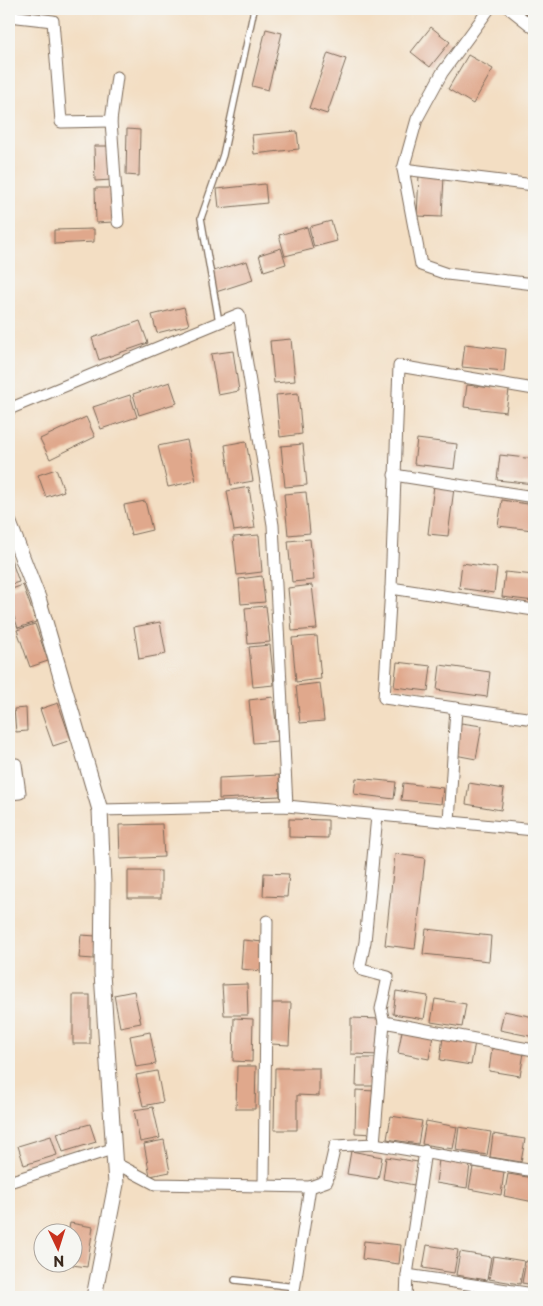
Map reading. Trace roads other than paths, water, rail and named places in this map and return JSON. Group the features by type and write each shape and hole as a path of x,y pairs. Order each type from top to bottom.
{"street":[{"path":"489,9 442,74 417,119 403,169 421,265 448,274 534,284"},
{"path":"510,9 534,28"},
{"path":"9,16 52,22 61,122 111,121"},
{"path":"117,77 111,121 118,222"},
{"path":"403,169 534,185"},
{"path":"9,410 238,314 273,525 287,806"},
{"path":"534,389 398,366 391,588 384,698 534,719"},
{"path":"394,475 534,497"},
{"path":"9,523 38,598 100,810 103,884 102,973 116,1184 94,1297"},
{"path":"391,588 534,610"},
{"path":"449,822 456,708"},
{"path":"9,794 20,792 16,764"},
{"path":"100,810 287,806 534,830"},
{"path":"374,1144 384,1022 381,1009 388,978 362,970 360,966 366,942 377,816"},
{"path":"264,1185 267,921"},
{"path":"384,1022 534,1050"},
{"path":"9,1182 113,1156 155,1184 310,1186 327,1181 335,1146 374,1144 425,1151 534,1171"},
{"path":"406,1297 407,1275 425,1151"},
{"path":"295,1292 310,1186"},
{"path":"407,1275 534,1295"}],"lane":[{"path":"219,322 201,218 223,155 254,9"},
{"path":"235,1280 295,1292"}]}
